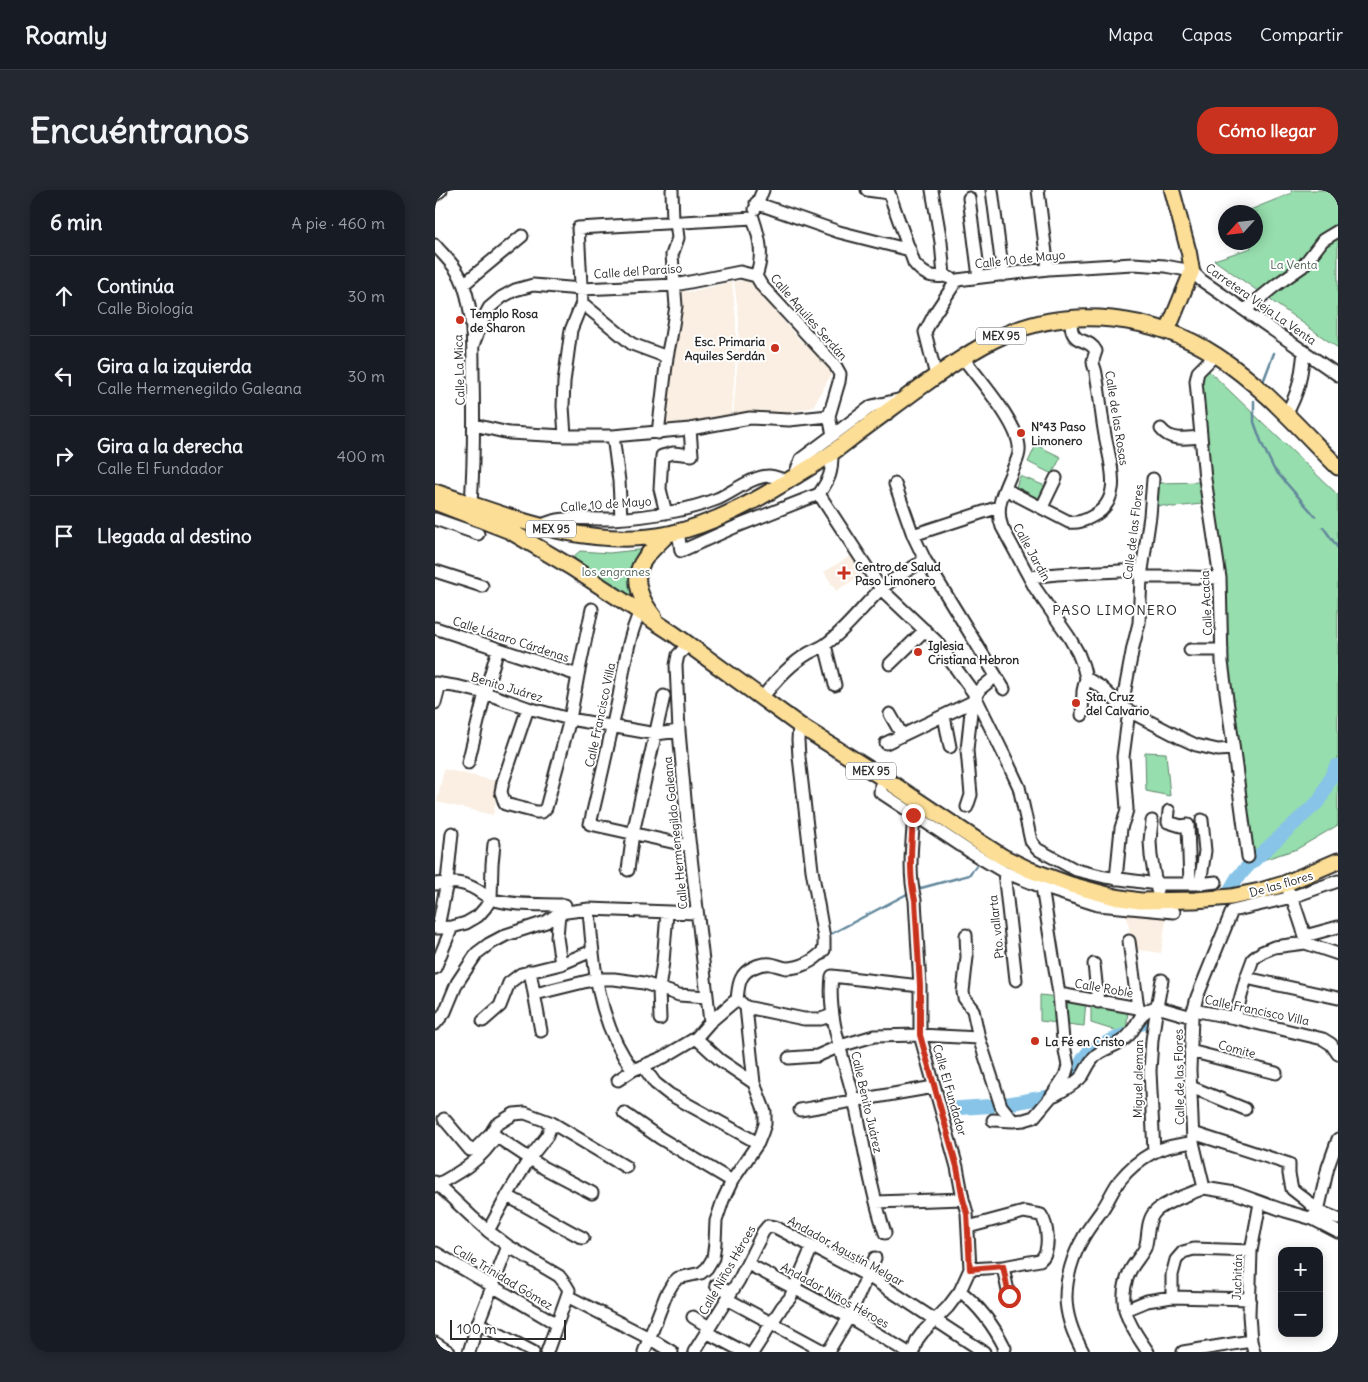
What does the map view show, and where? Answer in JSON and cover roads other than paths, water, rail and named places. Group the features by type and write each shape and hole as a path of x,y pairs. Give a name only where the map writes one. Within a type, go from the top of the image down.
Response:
{"highway":[{"name":"MEX 95","path":"437,500 471,504 540,526 597,538 642,537 673,532 722,516 751,503 832,453 937,376 1002,335 1025,327 1071,318 1087,317 1137,324 1167,332 1195,343 1245,376 1338,467"},
{"name":"MEX 95","path":"437,500 521,537 571,567 658,623 799,724 981,844 1030,870 1071,885 1115,897 1140,901 1195,900 1259,892 1288,891 1338,861"},
{"path":"658,623 642,598 638,586 638,574 641,564 647,556 673,532"}],"main road":[{"path":"1167,332 1192,271 1172,190"}],"street":[{"path":"435,195 441,190"},
{"path":"658,433 667,357 676,306 672,255 678,238 672,190"},
{"path":"565,436 564,382 571,330 582,303 578,228 753,218 756,204 763,190"},
{"path":"867,190 888,191 911,250 914,263 920,270 935,277 944,276 957,280 925,332 937,376"},
{"path":"932,190 941,242 944,276"},
{"path":"992,190 1003,275"},
{"path":"1038,190 1048,269"},
{"path":"969,198 979,277"},
{"path":"756,204 839,232 911,250"},
{"name":"Calle Aquiles Serdán","path":"753,218 761,254 756,276 762,286 835,366 840,374 829,416 833,435"},
{"path":"1245,310 1303,266 1323,240 1338,231"},
{"path":"464,284 523,236"},
{"name":"Calle La Mica","path":"435,245 455,268 464,284 468,302 473,345 474,425 471,504"},
{"name":"Calle 10 de Mayo","path":"957,280 1048,269 1133,264 1165,266 1192,271"},
{"name":"Carretera Vieja La Venta","path":"1192,271 1201,280 1338,375"},
{"name":"Calle del Paraíso","path":"473,345 489,308 502,297 515,290 533,285 581,289 675,285 740,272 756,276"},
{"path":"582,303 632,344 667,357"},
{"name":"Calle de las Rosas","path":"1042,507 1074,523 1089,518 1103,510 1112,493 1112,469 1093,362 1096,351 1093,346 1078,340 1073,334 1071,318"},
{"path":"1286,415 1296,398 1301,378 1304,351"},
{"name":"Calle Acacia","path":"1215,355 1198,372 1196,381 1205,479 1220,578 1222,662 1249,857"},
{"name":"Calle Jardín","path":"963,358 1000,408 1018,438 1019,452 999,507 999,518 1002,528 1029,577 1069,637 1083,666 1086,678"},
{"path":"791,479 801,459 872,406 906,398"},
{"path":"474,425 509,433 613,436 690,429 750,418 789,420 829,416"},
{"path":"666,513 660,489 662,456 673,453 692,455 690,429"},
{"path":"1161,429 1170,437 1201,437"},
{"path":"613,436 619,481 621,518"},
{"path":"673,532 681,551 735,527 819,494 829,479 832,467 832,453"},
{"name":"Calle 10 de Mayo","path":"540,526 548,522 570,518 652,516 718,499 758,478 769,476 791,479"},
{"path":"1005,489 1042,507 1056,478"},
{"name":"Calle de las Flores","path":"1117,879 1121,828 1127,809 1123,757 1126,709 1133,646 1139,623 1141,573 1150,516 1153,479"},
{"path":"895,484 913,534 925,560 1004,689"},
{"path":"819,494 881,589 936,641 973,699 1019,787 1031,841 1037,849 1076,870 1105,877 1157,884 1216,882"},
{"path":"437,500 435,520 478,534"},
{"path":"913,534 999,507"},
{"path":"762,698 774,682 809,653 825,645 881,589 925,560"},
{"path":"435,571 482,586"},
{"path":"1029,577 1057,574 1141,573 1220,578"},
{"path":"528,708 501,792 505,804 542,812 546,808 570,720 592,609"},
{"name":"Calle Francisco Villa","path":"633,833 590,824 631,638 640,612"},
{"name":"Calle Lázaro Cárdenas","path":"435,628 578,675"},
{"path":"890,664 925,630"},
{"name":"Calle Hermenegildo Galeana","path":"689,645 678,656 676,665 679,731 710,1022"},
{"path":"825,645 835,685"},
{"path":"468,763 485,693 498,650"},
{"path":"1190,650 1222,650"},
{"path":"886,743 933,719 944,716 973,699 980,689 996,676"},
{"path":"1082,715 1083,691 1086,678 1101,686 1126,709 1196,745 1218,750 1233,749"},
{"path":"435,703 438,683"},
{"name":"Benito Juárez","path":"438,683 485,693 570,720 656,734 679,731"},
{"path":"628,870 633,833 664,696"},
{"path":"967,808 971,795 967,750 973,699"},
{"path":"890,714 902,735"},
{"path":"944,716 950,747"},
{"path":"618,1080 638,1068 664,1058 696,1038 710,1022 737,999 741,978 749,969 770,964 786,968 808,964 824,950 824,938 812,870 799,758 799,724"},
{"path":"882,778 880,792 1004,872 1041,887 1098,905 1174,912"},
{"path":"1169,811 1168,822 1181,826 1188,825 1195,884"},
{"name":"Calle El Fundador","path":"913,815 911,881 915,900 920,986 920,1035 957,1167 967,1213 970,1269 960,1291 948,1307 920,1336 913,1352"},
{"path":"1195,884 1205,851 1202,820"},
{"path":"1152,821 1151,856 1159,901"},
{"path":"451,833 447,882 436,928 452,927 466,923 478,916 491,899 494,844"},
{"path":"633,833 690,846"},
{"name":"Pto. vallarta","path":"1004,872 1016,980"},
{"name":"De las flores","path":"1232,911 1288,891 1338,881"},
{"path":"435,884 457,882 474,888 491,899 562,909 697,914"},
{"path":"993,1120 1013,1121 1034,1117 1065,1076 1067,1066 1059,994 1041,887"},
{"path":"1288,891 1305,939 1338,954"},
{"path":"561,964 557,937 562,909"},
{"path":"435,1024 445,1012 457,984 477,953 506,935 546,922 562,909"},
{"path":"589,909 596,979 607,1022 623,1057 669,1094 758,1144"},
{"name":"Calle de las Flores","path":"1204,1188 1193,1138 1190,1051 1193,1014 1197,997 1232,911"},
{"path":"660,1019 659,989 667,913"},
{"path":"435,968 452,927"},
{"path":"1235,1018 1253,959 1262,952 1274,947 1305,939 1338,927"},
{"path":"966,935 967,957 964,998 973,1010 979,1038 1001,1106 1013,1121"},
{"path":"1051,1097 1083,1075 1089,1062 1099,1053 1118,1044 1128,1036 1141,1010 1129,941"},
{"path":"483,1021 500,1006 509,983 521,974 561,964 593,951"},
{"path":"1094,964 1099,1002"},
{"path":"530,971 541,1031"},
{"name":"Calle Benito Juárez","path":"885,1233 832,1015 830,993 832,976 920,986"},
{"path":"1246,978 1338,998"},
{"path":"535,994 596,979 644,983 679,995 707,997"},
{"name":"Miguel aleman","path":"1154,1152 1150,1072 1152,1040 1162,980"},
{"name":"Calle Roble","path":"1059,994 1141,1010"},
{"path":"737,999 747,1007 804,1019 821,1019 832,1015"},
{"path":"644,1352 673,1284 678,1278 701,1273 707,1268 713,1258 716,1221 723,1200 732,1181 758,1144 765,1124 765,1112 754,1083 747,1007"},
{"path":"1141,1010 1157,1007"},
{"name":"Calle Francisco Villa","path":"1157,1007 1193,1014 1235,1018 1323,1039 1331,1044 1338,1054"},
{"path":"789,1058 817,1056 840,1046 874,1036 920,1035 979,1038"},
{"path":"696,1038 720,1060 754,1083"},
{"name":"Comite","path":"1190,1051 1276,1073"},
{"path":"800,1110 935,1088"},
{"path":"1191,1088 1245,1109"},
{"path":"547,1352 569,1290 566,1285 559,1276 507,1246 436,1184 460,1173 477,1160 490,1146 496,1125 514,1114 525,1112 552,1123 626,1167"},
{"path":"624,1113 659,1138 732,1181"},
{"path":"444,1119 470,1150 494,1135"},
{"path":"489,1231 529,1159 547,1136 552,1123"},
{"path":"494,1135 529,1159 592,1193"},
{"path":"1081,1351 1075,1336 1066,1296 1074,1258 1083,1238 1120,1180 1139,1162 1154,1152 1193,1138 1289,1164 1292,1189 1307,1200 1315,1215 1338,1232"},
{"path":"1315,1215 1333,1168 1338,1139"},
{"path":"1148,1352 1125,1310 1123,1294 1131,1268 1145,1247 1150,1221 1154,1213 1161,1207 1204,1188 1235,1193 1285,1211 1338,1219"},
{"path":"507,1196 554,1224 583,1238"},
{"path":"877,1202 963,1199"},
{"name":"Juchitán","path":"1253,1346 1249,1315 1251,1251 1260,1203"},
{"path":"968,1227 1024,1212 1041,1215 1047,1229 1047,1251 1040,1260 970,1269"},
{"name":"Andador Agustín Melgar","path":"768,1226 775,1227 868,1276 984,1352"},
{"name":"Calle Niños Héroes","path":"694,1352 748,1264 763,1232 768,1226"},
{"path":"469,1352 507,1246"},
{"path":"753,1352 790,1298 812,1247"},
{"path":"1172,1297 1171,1275 1176,1260 1183,1252 1194,1249 1251,1251"},
{"name":"Calle Trinidad Gómez","path":"436,1254 557,1324"},
{"path":"716,1285 771,1324 827,1352 849,1317 875,1258"},
{"name":"Andador Niños Héroes","path":"748,1264 849,1317 907,1352"},
{"path":"1003,1266 1009,1296"},
{"path":"960,1291 970,1299 989,1321 1005,1348 1003,1352"},
{"path":"567,1296 649,1338 672,1352"},
{"path":"1125,1310 1147,1301 1172,1297 1250,1299"},
{"path":"693,1317 744,1352"},
{"path":"478,1323 533,1352"},
{"path":"435,1343 449,1352"},
{"path":"1183,1352 1253,1346"}],"waterway":[{"path":"1263,382 1274,353"},
{"path":"1254,401 1254,422 1274,469 1315,516"},
{"path":"1323,527 1338,548"},
{"path":"1228,893 1237,878 1250,864 1320,800 1336,766"},
{"path":"921,888 969,875 979,862"},
{"path":"829,935 907,894"},
{"path":"1141,1024 1155,1012"},
{"path":"1063,1089 1067,1086 1090,1050 1123,1035"},
{"path":"1006,1104 1046,1097"},
{"path":"944,1109 991,1106"}],"place":[{"name":"Templo Rosa de Sharon","path":"460,320"},
{"name":"Esc. Primaria Aquiles Serdán","path":"775,348"},
{"name":"N°43 Paso Limonero","path":"1021,433"},
{"name":"Centro de Salud Paso Limonero","path":"844,573"},
{"name":"Iglesia Cristiana Hebron","path":"918,652"},
{"name":"Sta. Cruz del Calvario","path":"1076,703"},
{"name":"La Fé en Cristo","path":"1035,1041"}],"district":[{"name":"PASO LIMONERO","path":"1115,610"}],"park label":[{"name":"La Venta","path":"1294,264"},
{"name":"los engranes","path":"616,571"}]}
